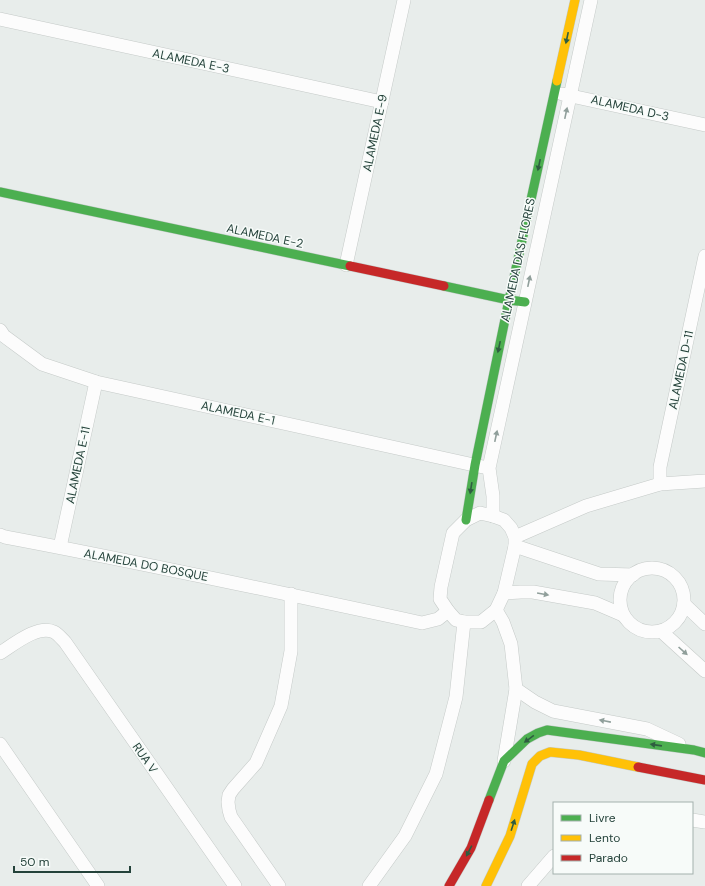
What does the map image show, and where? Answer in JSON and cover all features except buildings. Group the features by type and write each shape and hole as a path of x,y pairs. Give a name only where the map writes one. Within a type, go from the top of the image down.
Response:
{"street":[{"name":"ALAMEDA E-9","path":"346,265 404,0"},
{"name":"ALAMEDA DAS FLORES","path":"466,520 475,465 509,300 575,0"},
{"name":"ALAMEDA DAS FLORES","path":"493,516 493,496 489,468 591,0"},
{"name":"ALAMEDA E-3","path":"0,20 382,102"},
{"name":"ALAMEDA D-3","path":"555,92 705,125"},
{"name":"ALAMEDA E-2","path":"0,192 509,300 525,302"},
{"name":"ALAMEDA D-11","path":"660,484 660,467 701,298 705,256"},
{"name":"ALAMEDA E-1","path":"0,330 4,336 42,364 96,382 489,468"},
{"name":"ALAMEDA E-11","path":"60,547 96,382"},
{"path":"515,541 586,506 660,484 705,481"},
{"path":"480,514 493,516 504,520 511,528 515,541 504,593 496,610 482,622 464,622 456,620 440,599 440,588 453,533 466,520 480,514"},
{"name":"ALAMEDA DO BOSQUE","path":"0,535 291,594 422,623 438,619 448,611"},
{"path":"515,541 599,574 633,575"},
{"path":"650,568 668,572 676,578 684,594 684,604 682,613 677,621 670,627 652,633 635,628 628,622 623,615 620,604 621,593 625,583 641,570 650,568"},
{"path":"504,593 533,592 595,603 623,615"},
{"path":"279,886 231,817 228,802 229,795 233,789 256,763 281,706 291,651 291,594"},
{"path":"684,604 705,624"},
{"path":"449,886 471,848 504,761 516,689 511,644 496,610"},
{"path":"369,886 405,836 436,774 456,697 464,622"},
{"name":"RUA V","path":"0,653 33,632 46,629 54,632 65,642 234,886"},
{"path":"661,631 705,671"},
{"path":"516,689 535,702 553,711 647,729 700,752"},
{"path":"504,761 527,739 546,730 700,752"},
{"path":"0,744 98,886"},
{"path":"486,886 510,836 532,764 540,756 550,752 579,755 705,780"},
{"path":"693,820 705,822"},
{"path":"528,886 553,857"}],"traffic: fast":[{"path":"466,520 475,465 509,300 557,81"},
{"path":"0,192 350,266"},
{"path":"444,286 525,302"},
{"path":"489,800 504,761 527,739 547,730 694,750 705,753"}],"traffic: slow":[{"path":"557,81 575,0"},
{"path":"486,886 510,836 532,764 540,756 550,752 579,755 638,767"}],"traffic: jam":[{"path":"350,266 444,286"},
{"path":"638,767 705,780"},
{"path":"449,886 471,848 489,800"}]}
